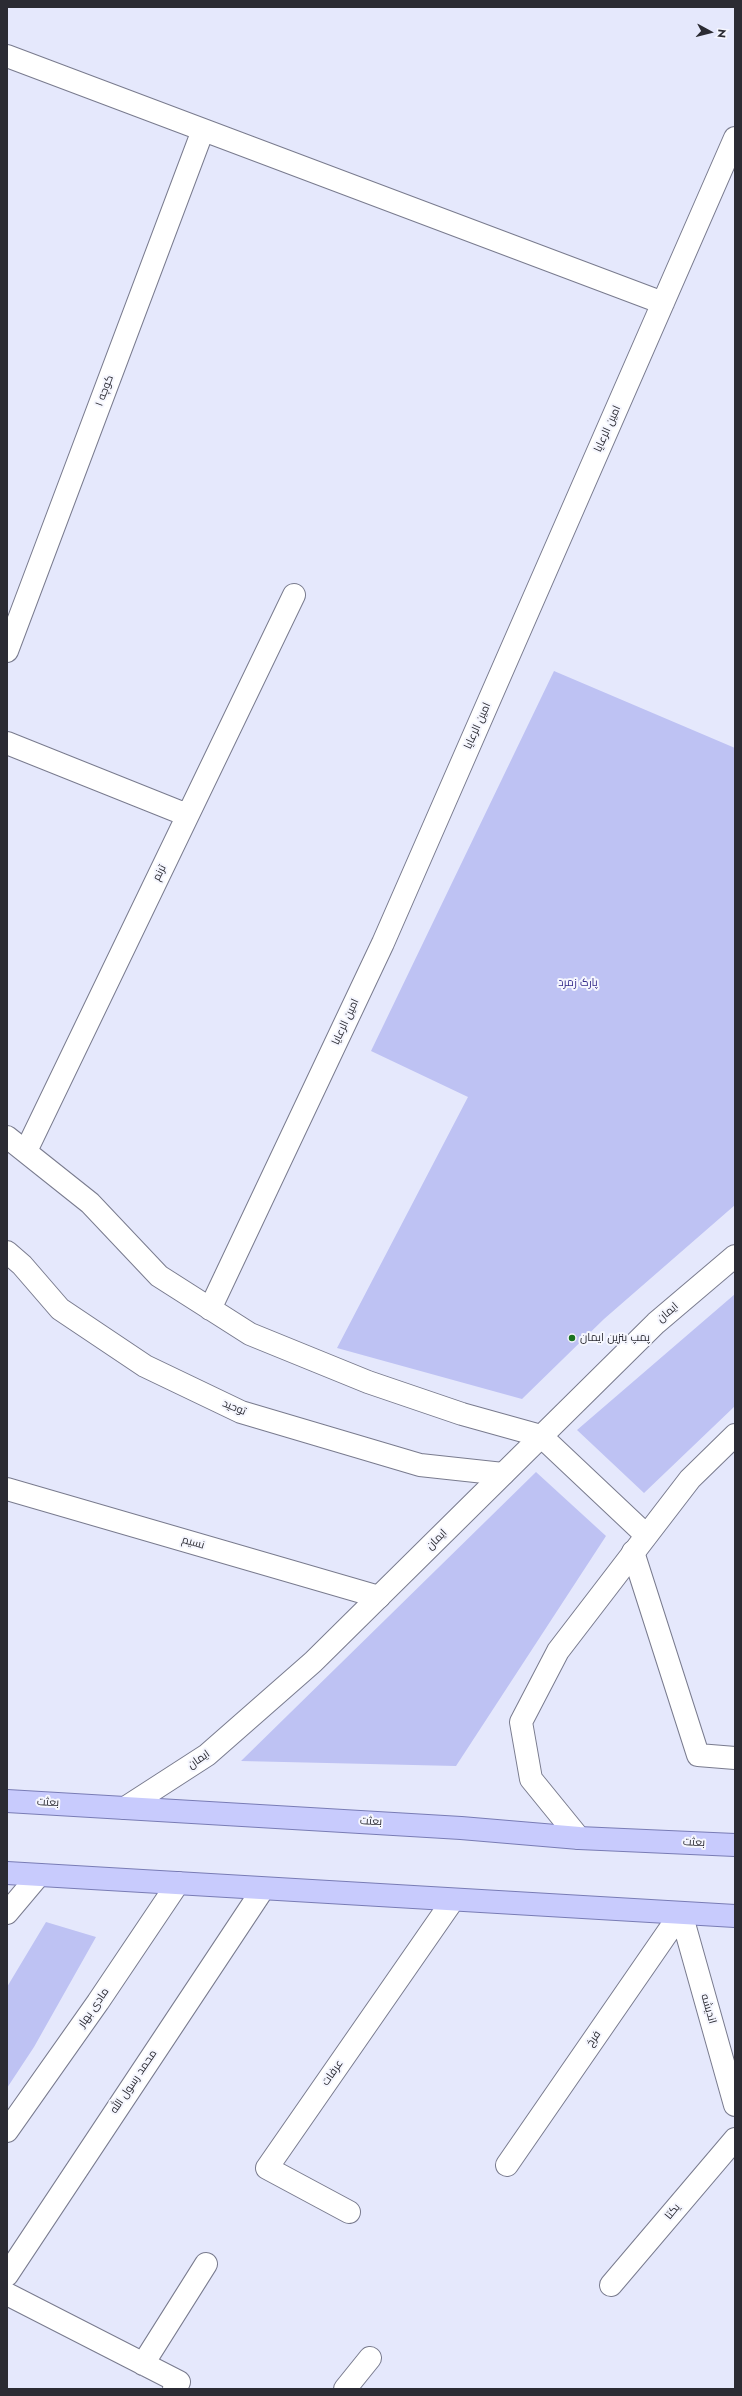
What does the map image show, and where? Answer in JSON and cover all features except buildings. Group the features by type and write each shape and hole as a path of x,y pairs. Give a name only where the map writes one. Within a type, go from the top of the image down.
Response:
{"main road":[{"name":"بعثت","path":"7,1801 461,1828 579,1838 735,1845"},
{"path":"7,1873 735,1916"}],"street":[{"path":"7,56 663,303"},
{"name":"کوچه ۱","path":"7,651 203,130"},
{"name":"امین الرعایا","path":"210,1309 383,943 735,138"},
{"name":"ترنم","path":"26,1151 294,595"},
{"path":"7,743 187,815"},
{"path":"7,1137 90,1203 159,1276 250,1334 368,1382 462,1414 541,1436 646,1535"},
{"name":"توحید","path":"7,1252 22,1265 60,1309 145,1366 241,1412 420,1465 503,1474"},
{"name":"ایمان","path":"125,1808 207,1755 314,1662 656,1323 735,1256"},
{"path":"579,1838 531,1779 521,1722 558,1651 690,1478 735,1435"},
{"name":"نسیم","path":"7,1489 379,1597"},
{"path":"633,1552 698,1755 735,1758"},
{"path":"7,1913 39,1875"},
{"name":"مادی بهار","path":"7,2131 98,2002 178,1883"},
{"name":"محمد رسول الله","path":"7,2275 263,1889"},
{"name":"عرفات","path":"349,2212 267,2168 453,1900"},
{"name":"اندیشه","path":"681,1913 735,2105"},
{"name":"فرخ","path":"507,2165 681,1913"},
{"name":"یکتا","path":"611,2285 735,2139"},
{"path":"143,2364 206,2264"},
{"path":"7,2294 179,2382 174,2389"},
{"path":"345,2389 370,2358"}],"green space":[{"name":"پارک زمرد","path":"554,671 735,748 735,1205 604,1319 522,1399 337,1348 468,1097 371,1051"},
{"path":"735,1294 735,1406 644,1493 577,1430"},
{"path":"536,1472 606,1536 456,1766 241,1761"},
{"path":"46,1922 96,1937 34,2047 7,2088 7,1987"}],"place":[{"name":"پمپ بنزین ایمان","path":"572,1338"}]}
